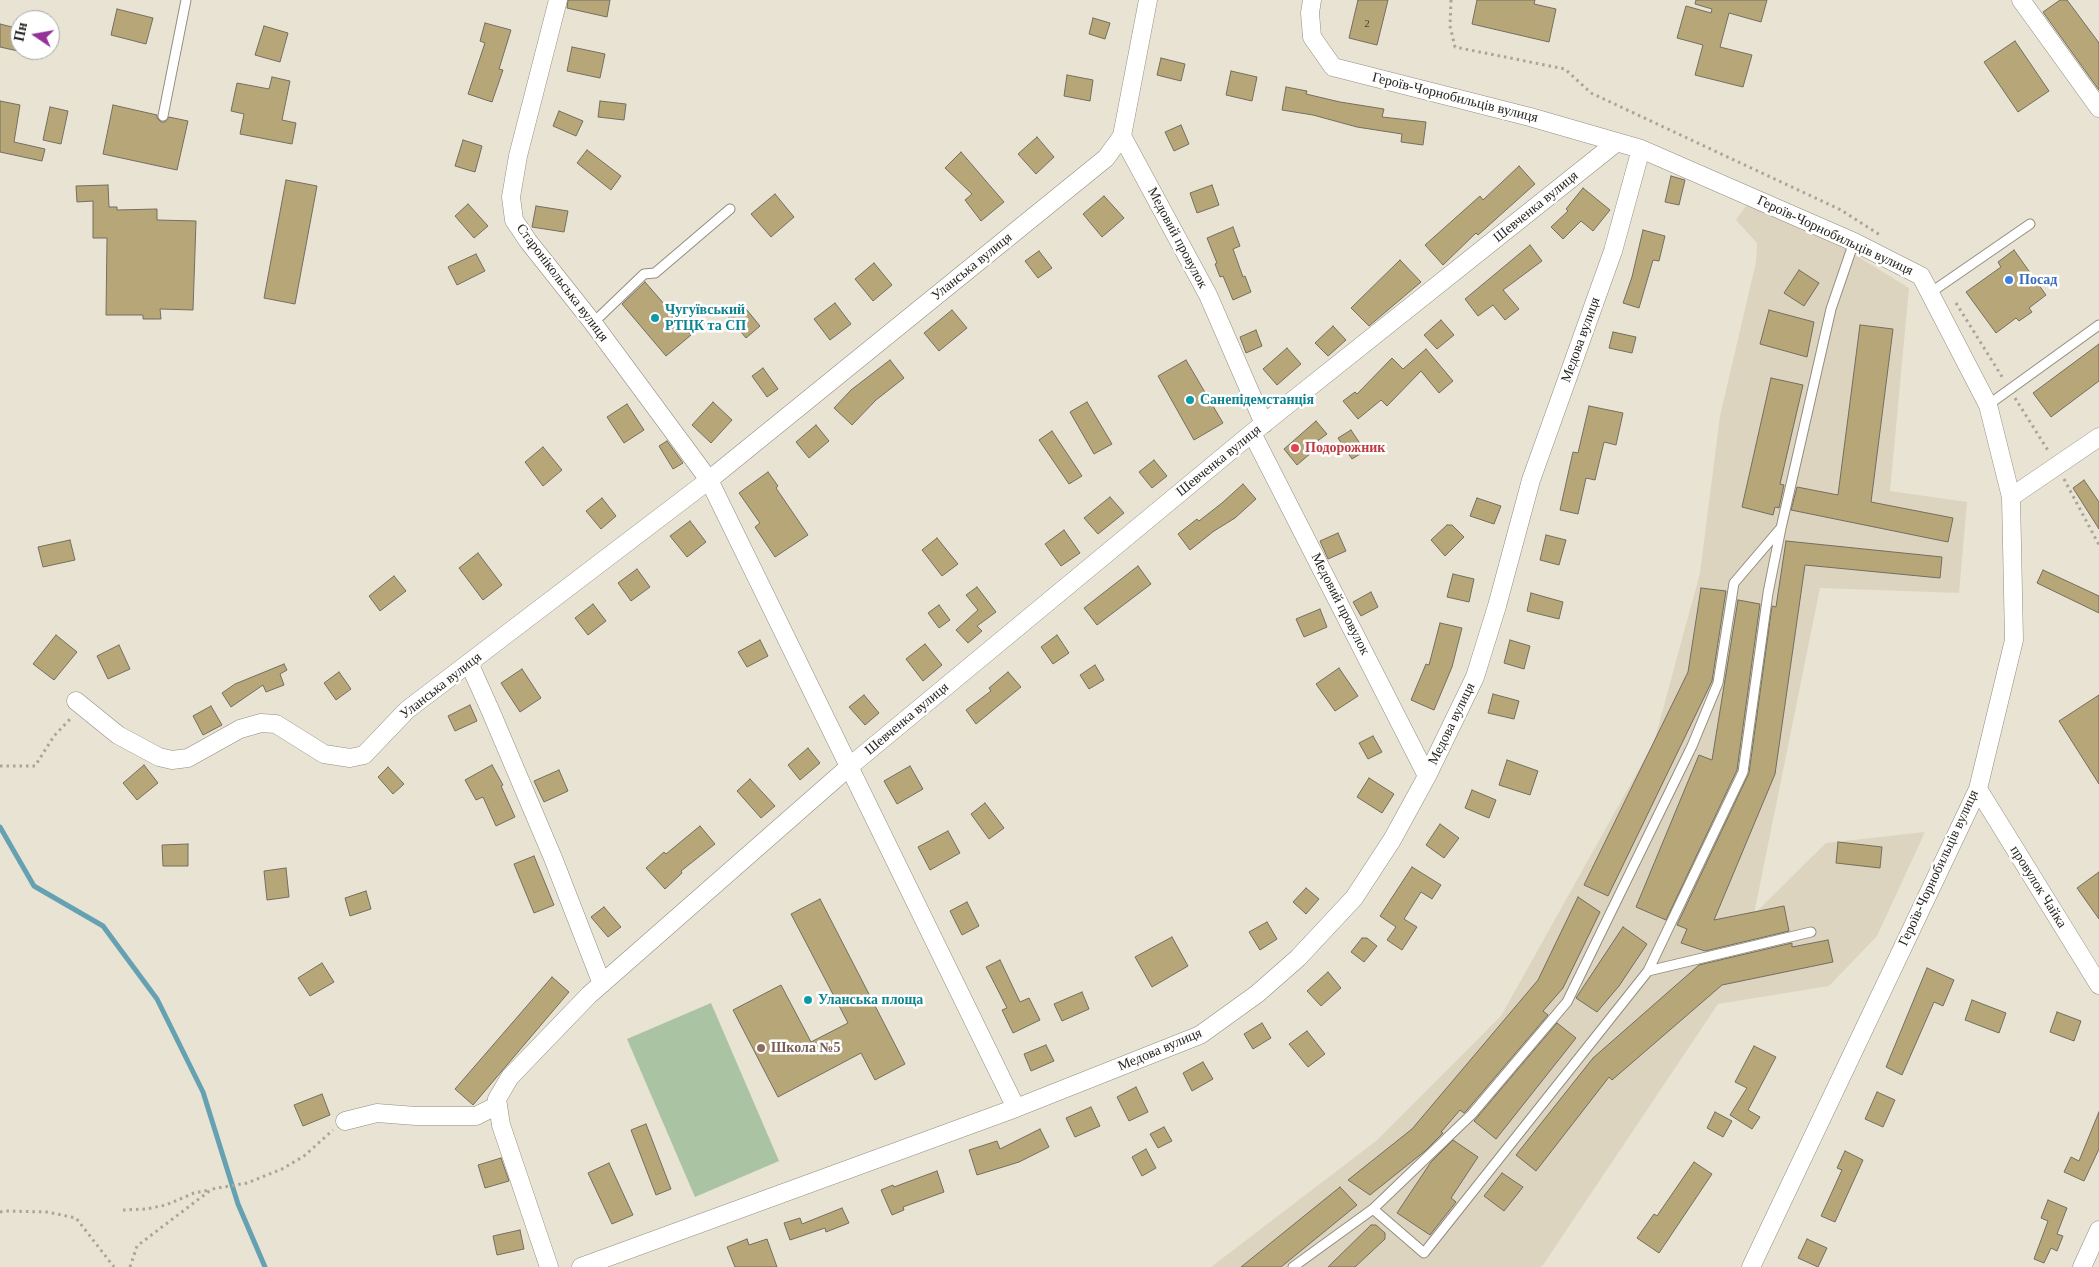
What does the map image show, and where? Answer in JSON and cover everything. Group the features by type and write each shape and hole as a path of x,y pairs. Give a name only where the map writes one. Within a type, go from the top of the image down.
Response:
{"street":[{"name":"Старонікольська вулиця","path":"558,0 518,156 511,197 514,220 709,480"},
{"name":"Уланська вулиця","path":"79,704 118,735 159,757 172,760 188,758 240,729 260,723 276,724 324,754 350,758 364,755 407,710 709,480 1106,158 1122,136 1148,0"},
{"name":"Героїв-Чорнобильців вулиця","path":"1312,0 1310,13 1312,37 1333,67 1530,117 1641,149 1854,242 1921,276 1988,405 2011,496 2014,640 1978,789 1751,1267"},
{"path":"2021,0 2099,108"},
{"name":"Медовий провулок","path":"1122,136 1208,296 1258,428 1427,776"},
{"name":"Шевченка вулиця","path":"850,766 1258,428 1617,142"},
{"name":"Медова вулиця","path":"1016,1108 1200,1035 1257,994 1298,958 1354,898 1392,840 1427,776 1474,677 1497,606 1531,480 1613,251 1641,149"},
{"path":"2011,496 2099,436"},
{"path":"581,1267 1016,1108 709,480"},
{"path":"469,663 553,858 602,984"},
{"path":"549,1267 501,1125 497,1099 510,1077 602,984 850,766"},
{"name":"провулок Чайка","path":"1978,789 2099,985"},
{"path":"345,1120 377,1113 416,1116 476,1116 498,1105"},
{"path":"2082,1267 2099,1230"}],"lane":[{"path":"163,116 186,0"},
{"path":"592,323 644,274 655,273 730,209"},
{"path":"1930,293 2030,224"},
{"path":"1373,1209 1424,1253 1648,971 1743,772 1768,593 1781,528 1831,309 1854,242"},
{"path":"1988,405 2099,325"},
{"path":"1293,1267 1373,1209 1472,1114 1567,1002 1692,746 1718,683 1734,583 1781,528"},
{"path":"1648,971 1811,932"}],"path":[{"path":"0,766 36,766 54,736 79,704"},
{"path":"122,1210 146,1209 160,1206 194,1193 243,1184 282,1169 304,1156 345,1120"},
{"path":"130,1267 138,1246 212,1189"},
{"path":"0,1212 5,1210 47,1212 76,1218 114,1267"}],"shaded area":[{"path":"1755,193 1909,288 1890,491 1967,502 1959,593 1820,588 1754,914 1826,843 1925,832 1877,936 1829,986 1718,1004 1540,1267 1211,1267 1376,1141 1501,1016 1654,742 1700,573 1720,416 1756,262 1757,243 1736,220"}],"green space":[{"path":"711,1003 779,1161 695,1197 627,1039"}],"building":[{"path":"568,0 610,0 607,17 567,8"},
{"path":"1358,0 1388,0 1377,45 1349,38"},
{"path":"1477,0 1535,0 1534,4 1556,9 1549,42 1472,24"},
{"path":"1696,0 1767,0 1761,22 1729,13 1720,47 1752,55 1743,87 1695,75 1703,45 1677,38 1686,6 1711,13 1712,9 1695,4"},
{"path":"2060,0 2067,0 2099,43 2099,90 2043,12"},
{"path":"117,9 153,18 146,44 111,35"},
{"path":"1093,18 1110,23 1105,39 1089,34"},
{"path":"485,23 511,30 499,69 503,70 492,102 468,94 485,43 480,41"},
{"path":"0,24 10,26 10,49 0,47"},
{"path":"264,26 288,33 280,62 255,55"},
{"path":"2015,41 2049,91 2018,112 1984,62"},
{"path":"572,47 605,54 600,78 567,71"},
{"path":"1161,58 1185,64 1181,81 1157,75"},
{"path":"1231,71 1257,77 1252,101 1226,95"},
{"path":"1067,75 1093,80 1090,101 1064,96"},
{"path":"272,77 290,81 282,120 296,123 292,144 240,134 244,114 231,111 237,83 269,89"},
{"path":"1286,87 1307,91 1306,94 1340,102 1384,109 1382,117 1426,122 1423,145 1401,142 1402,134 1357,127 1313,115 1282,110"},
{"path":"0,101 20,105 14,142 45,149 42,161 0,152"},
{"path":"600,101 626,104 624,120 598,117"},
{"path":"113,105 157,115 161,122 165,122 169,117 188,121 177,170 103,154"},
{"path":"50,107 68,111 61,144 43,140"},
{"path":"559,111 583,121 576,136 553,126"},
{"path":"1181,125 1189,144 1174,151 1165,132"},
{"path":"1037,137 1054,157 1036,174 1018,154"},
{"path":"463,140 482,146 475,172 455,166"},
{"path":"587,150 621,176 611,190 577,163"},
{"path":"961,152 1004,202 981,221 965,200 972,194 945,168"},
{"path":"1519,166 1535,184 1478,235 1476,233 1443,265 1425,245 1480,196 1483,200"},
{"path":"1671,176 1685,180 1679,205 1665,202"},
{"path":"286,180 317,186 295,304 264,298"},
{"path":"108,185 109,207 117,207 117,210 157,209 157,220 196,221 193,310 160,309 161,319 143,319 143,315 106,315 107,238 93,238 93,201 77,202 76,186"},
{"path":"1212,185 1219,205 1197,213 1190,193"},
{"path":"1583,188 1610,210 1593,231 1581,221 1563,239 1551,227 1568,211 1566,209"},
{"path":"775,194 794,217 771,237 751,214"},
{"path":"1104,196 1124,218 1102,237 1083,214"},
{"path":"468,204 488,226 474,238 455,216"},
{"path":"536,206 568,211 564,232 532,227"},
{"path":"1233,227 1240,246 1233,249 1243,277 1245,276 1251,292 1233,300 1223,276 1220,277 1215,264 1217,263 1207,238"},
{"path":"1643,230 1665,236 1659,261 1653,260 1639,308 1623,303 1632,277"},
{"path":"1530,245 1542,261 1503,290 1519,309 1505,320 1493,305 1478,316 1465,299"},
{"name":"Посад","path":"2014,250 2046,295 2029,308 2032,312 2019,321 2016,318 1996,333 1966,292 2001,267 1998,262"},
{"path":"1039,251 1052,268 1038,278 1025,261"},
{"path":"476,254 485,271 457,285 448,267"},
{"path":"1400,260 1421,282 1369,326 1351,308"},
{"path":"874,263 892,285 873,301 855,279"},
{"path":"1799,270 1819,283 1804,306 1784,293"},
{"name":"Чугуївський РТЦК та СП","path":"645,282 691,335 666,356 622,304"},
{"path":"835,303 851,324 830,340 814,319"},
{"path":"742,304 760,326 746,338 728,316"},
{"path":"952,310 967,328 939,351 924,333"},
{"path":"1769,310 1814,322 1807,357 1760,344"},
{"path":"1441,320 1454,335 1437,349 1424,335"},
{"path":"1860,325 1893,329 1871,502 1953,518 1948,542 1791,510 1797,487 1838,495"},
{"path":"1333,326 1346,340 1328,356 1315,343"},
{"path":"1256,330 1262,346 1246,353 1240,337"},
{"path":"1613,332 1636,337 1632,353 1609,348"},
{"path":"2099,344 2099,381 2051,417 2033,393"},
{"path":"1287,348 1301,364 1277,385 1263,369"},
{"path":"1426,349 1453,381 1439,393 1421,371 1387,406 1381,400 1358,419 1343,401 1355,392 1357,394 1392,358 1403,369"},
{"path":"890,360 904,378 876,400 852,425 834,408 851,390"},
{"name":"Санепідемстанція","path":"1186,360 1223,423 1194,440 1158,376"},
{"path":"763,368 778,389 767,397 752,376"},
{"path":"1771,378 1803,385 1780,484 1784,485 1779,508 1775,507 1773,515 1742,507"},
{"path":"713,402 732,420 711,443 692,425"},
{"path":"1087,402 1112,444 1094,454 1070,412"},
{"path":"627,404 644,430 624,443 607,417"},
{"path":"1589,406 1623,413 1616,445 1604,442 1595,480 1586,478 1578,514 1560,510 1573,452 1578,453"},
{"path":"1316,421 1327,434 1308,448 1311,453 1297,465 1284,449"},
{"path":"816,425 829,441 809,458 796,442"},
{"path":"1351,430 1365,451 1352,459 1338,438"},
{"path":"1052,431 1082,476 1069,484 1039,440"},
{"path":"667,441 683,463 673,469 659,446"},
{"path":"543,447 562,470 543,486 525,462"},
{"path":"1154,460 1167,476 1152,488 1139,472"},
{"path":"768,472 778,486 776,488 808,535 775,557 755,527 760,523 739,493"},
{"path":"2084,480 2099,502 2099,529 2073,488"},
{"path":"1243,484 1256,499 1235,518 1214,531 1190,550 1178,534 1197,519 1199,521"},
{"path":"1110,497 1124,513 1098,534 1084,518"},
{"path":"602,498 616,516 601,529 586,511"},
{"path":"1477,498 1501,506 1494,524 1470,516"},
{"path":"690,521 706,542 687,557 670,536"},
{"path":"1447,525 1452,525 1464,537 1445,556 1431,540"},
{"path":"1064,530 1080,553 1061,566 1045,544"},
{"path":"1338,533 1346,551 1328,559 1320,541"},
{"path":"1546,535 1566,540 1559,565 1540,560"},
{"path":"937,538 958,564 942,576 922,550"},
{"path":"70,540 75,560 43,567 38,547"},
{"path":"1786,541 1942,557 1940,578 1805,565 1775,774 1714,920 1784,906 1789,931 1705,951 1681,943 1687,929 1677,925 1749,773 1772,606 1776,607"},
{"path":"478,553 502,585 483,600 459,568"},
{"path":"1138,566 1151,584 1097,625 1084,608"},
{"path":"637,569 650,587 631,601 618,583"},
{"path":"2043,570 2099,596 2099,613 2037,583"},
{"path":"1453,574 1474,579 1469,602 1447,597"},
{"path":"394,576 406,591 380,611 369,596"},
{"path":"977,587 996,612 977,626 982,631 968,643 956,630 978,610 966,595"},
{"path":"1701,588 1726,591 1712,681 1608,896 1584,885 1688,672"},
{"path":"1371,592 1378,607 1361,616 1353,602"},
{"path":"1531,593 1563,602 1559,619 1527,611"},
{"path":"1738,600 1760,604 1737,770 1666,920 1636,907 1699,755 1712,760"},
{"path":"593,604 606,621 588,635 575,618"},
{"path":"939,605 950,620 939,628 928,613"},
{"path":"1320,609 1327,627 1304,637 1296,619"},
{"path":"1440,623 1462,628 1452,667 1434,710 1411,700 1426,664 1429,665"},
{"path":"56,635 77,652 54,680 33,664"},
{"path":"1057,635 1069,653 1053,664 1041,647"},
{"path":"760,640 768,656 747,667 738,652"},
{"path":"1510,640 1530,646 1524,669 1504,663"},
{"path":"925,644 942,665 923,681 906,659"},
{"path":"119,645 130,669 108,679 97,656"},
{"path":"284,664 287,670 280,674 284,685 266,692 263,685 231,707 222,693 235,684"},
{"path":"1095,665 1104,680 1089,689 1080,675"},
{"path":"1339,668 1358,696 1335,711 1316,684"},
{"path":"522,669 541,698 520,712 501,683"},
{"path":"339,672 351,689 336,700 324,683"},
{"path":"1008,672 1021,687 976,724 966,710 991,691 989,688"},
{"path":"1493,694 1519,701 1514,719 1488,713"},
{"path":"864,695 879,713 865,725 849,707"},
{"path":"2099,695 2099,784 2059,721"},
{"path":"470,705 477,721 455,731 448,716"},
{"path":"211,706 222,725 203,735 193,716"},
{"path":"1373,736 1382,752 1368,759 1359,743"},
{"path":"808,748 820,763 800,780 788,765"},
{"path":"1507,760 1538,771 1530,795 1499,785"},
{"path":"144,765 158,783 137,800 123,783"},
{"path":"492,765 503,785 501,786 515,817 496,826 483,797 476,800 465,780"},
{"path":"910,766 923,789 897,804 884,781"},
{"path":"388,767 404,784 393,794 378,777"},
{"path":"559,770 568,791 544,802 534,781"},
{"path":"1369,778 1394,794 1382,813 1357,797"},
{"path":"750,779 775,806 761,818 737,791"},
{"path":"1472,790 1496,800 1489,818 1465,808"},
{"path":"985,803 1004,828 989,839 971,814"},
{"path":"1440,824 1459,838 1444,858 1426,845"},
{"path":"700,826 715,844 681,871 682,873 665,889 646,868 664,852 666,854"},
{"path":"948,831 960,853 930,870 918,847"},
{"path":"1838,842 1882,847 1880,868 1836,863"},
{"path":"188,844 188,866 163,866 162,845"},
{"path":"534,856 554,905 534,913 514,864"},
{"path":"1412,867 1441,885 1432,899 1421,892 1404,919 1417,927 1402,950 1387,940 1396,927 1380,916"},
{"path":"286,868 289,897 267,900 264,871"},
{"path":"2099,872 2099,919 2077,888"},
{"path":"1306,888 1319,899 1306,914 1293,902"},
{"path":"366,891 371,909 350,916 345,898"},
{"path":"1578,897 1600,912 1563,988 1543,1011 1548,1015 1467,1110 1464,1113 1460,1110 1441,1132 1443,1133 1425,1151 1370,1195 1348,1180 1412,1129 1538,980"},
{"path":"820,899 905,1064 875,1080 861,1053 778,1097 733,1010 781,985 811,1042 848,1023 791,914"},
{"path":"967,902 979,926 962,935 950,911"},
{"path":"604,907 621,927 608,937 591,917"},
{"path":"1267,922 1277,939 1260,950 1249,932"},
{"path":"1623,927 1647,944 1619,986 1597,1012 1576,998"},
{"path":"1172,937 1188,966 1152,987 1135,957"},
{"path":"1362,938 1367,938 1377,946 1364,962 1351,952"},
{"path":"1828,940 1833,962 1722,985 1612,1080 1609,1077 1536,1171 1516,1155 1593,1058 1699,965 1792,943 1792,947"},
{"path":"1000,960 1020,1002 1029,998 1040,1020 1013,1033 1002,1010 1007,1008 986,967"},
{"path":"322,963 334,982 310,996 298,978"},
{"path":"1927,968 1954,980 1943,1006 1934,1002 1902,1075 1886,1067"},
{"path":"1328,972 1341,988 1321,1006 1307,991"},
{"path":"552,977 569,992 473,1105 455,1089"},
{"path":"1082,992 1089,1009 1062,1021 1054,1004"},
{"path":"1972,1000 2006,1013 1999,1033 1965,1020"},
{"path":"2057,1012 2081,1021 2074,1041 2050,1032"},
{"path":"1262,1023 1271,1038 1253,1049 1244,1034"},
{"path":"1557,1023 1576,1038 1496,1139 1474,1121"},
{"path":"1307,1031 1325,1054 1308,1067 1289,1044"},
{"path":"1046,1045 1054,1061 1031,1071 1024,1054"},
{"path":"1754,1046 1776,1057 1748,1110 1760,1117 1752,1129 1730,1115 1747,1088 1735,1082"},
{"path":"1203,1062 1213,1079 1192,1091 1183,1073"},
{"path":"1136,1087 1148,1112 1129,1121 1117,1097"},
{"path":"1877,1092 1895,1100 1883,1127 1865,1119"},
{"path":"322,1094 330,1115 303,1126 294,1105"},
{"path":"1091,1107 1100,1126 1075,1137 1066,1118"},
{"path":"1715,1112 1732,1121 1723,1137 1707,1128"},
{"path":"2099,1112 2099,1149 2084,1181 2064,1172 2071,1157 2079,1161"},
{"path":"646,1124 671,1189 656,1195 631,1130"},
{"path":"1164,1127 1172,1141 1158,1148 1150,1134"},
{"path":"1040,1129 1049,1147 1019,1162 977,1175 969,1150 997,1141 1000,1149"},
{"path":"1453,1140 1478,1157 1451,1198 1456,1202 1430,1235 1397,1213 1431,1162"},
{"path":"1146,1149 1156,1168 1142,1176 1132,1157"},
{"path":"1845,1151 1863,1160 1835,1222 1821,1216 1842,1170 1837,1168"},
{"path":"501,1158 509,1181 485,1188 478,1165"},
{"path":"1694,1162 1712,1174 1659,1253 1637,1238 1654,1214 1657,1216"},
{"path":"609,1163 633,1215 612,1224 588,1173"},
{"path":"937,1171 944,1192 903,1207 904,1210 892,1215 881,1190"},
{"path":"1502,1173 1523,1187 1504,1211 1484,1196"},
{"path":"1340,1187 1357,1205 1281,1267 1241,1267"},
{"path":"2048,1200 2067,1208 2057,1234 2063,1236 2057,1251 2051,1248 2044,1263 2034,1259 2048,1221 2041,1218"},
{"path":"842,1208 849,1223 826,1232 825,1228 790,1240 784,1223 800,1218 802,1224"},
{"path":"1371,1225 1376,1225 1385,1233 1385,1239 1355,1267 1328,1267"},
{"path":"520,1230 524,1249 497,1255 493,1236"},
{"path":"747,1239 749,1245 767,1239 777,1267 735,1267 727,1247"},
{"path":"1807,1239 1827,1248 1818,1267 1798,1258"}],"waterway":[{"path":"0,827 34,886 103,926 157,999 203,1092 238,1204 265,1267"}],"place":[{"name":"Посад","path":"2009,280"},
{"name":"Чугуївський РТЦК та СП","path":"655,318"},
{"name":"Санепідемстанція","path":"1190,400"},
{"name":"Подорожник","path":"1295,448"},
{"name":"Уланська площа","path":"808,1000"},
{"name":"Школа №5","path":"761,1048"}]}
